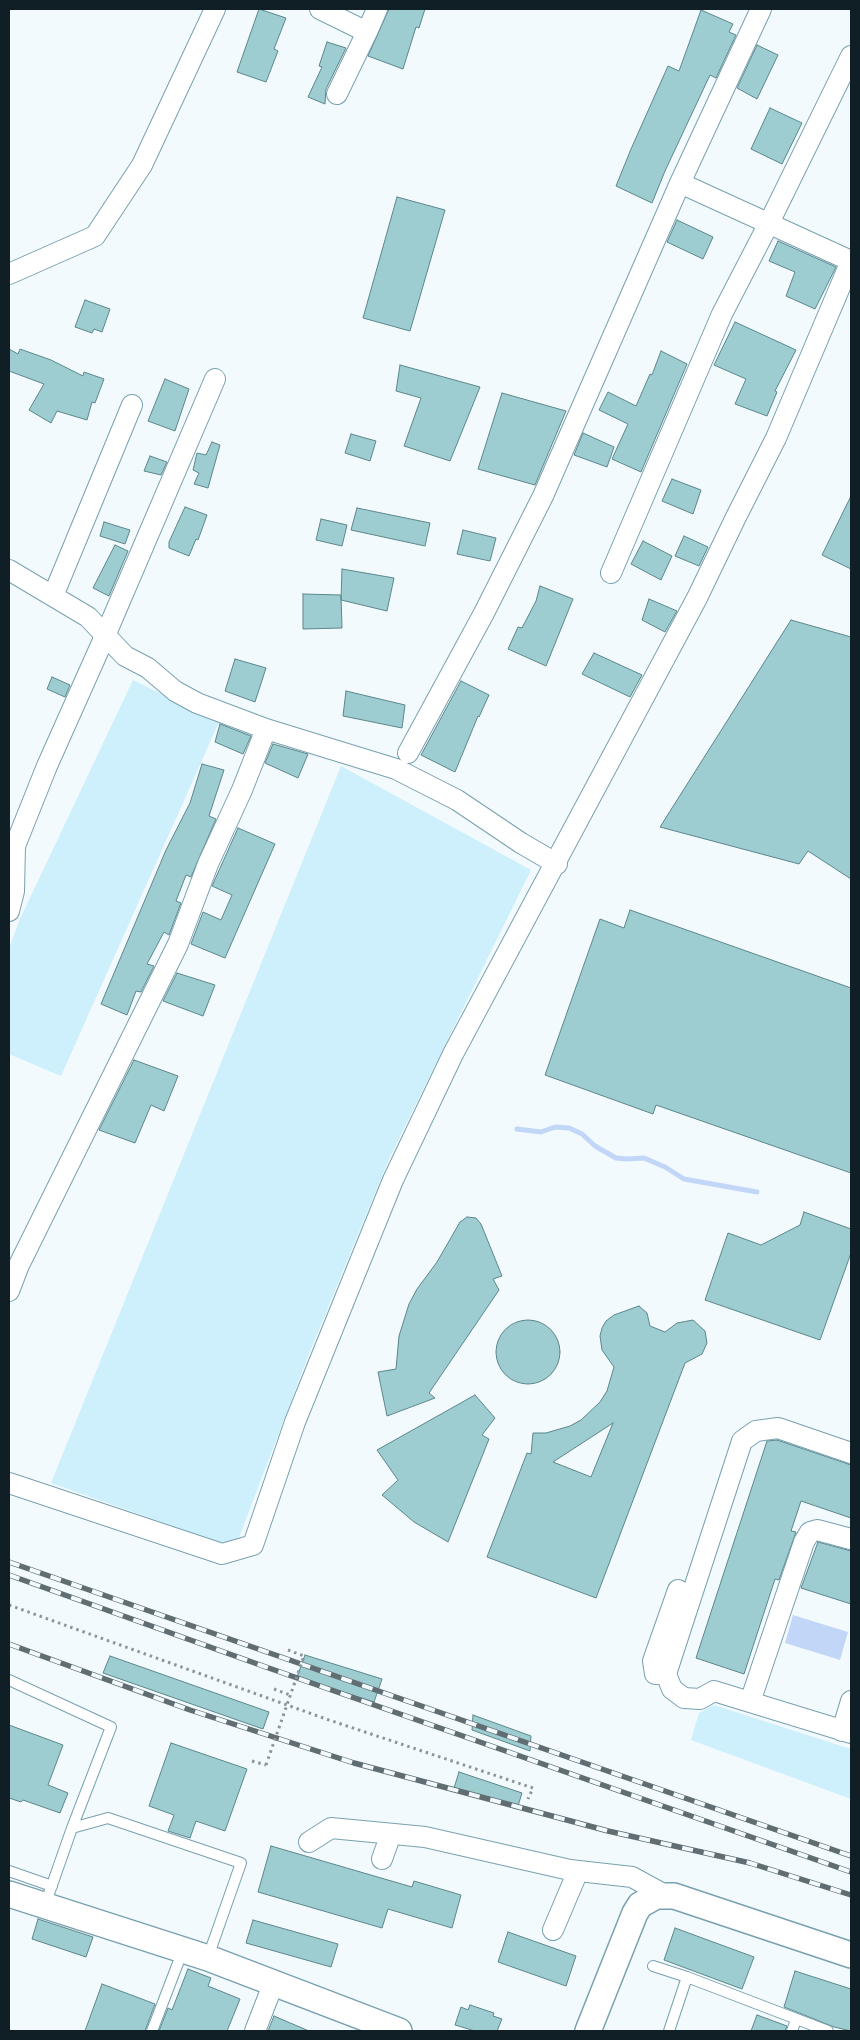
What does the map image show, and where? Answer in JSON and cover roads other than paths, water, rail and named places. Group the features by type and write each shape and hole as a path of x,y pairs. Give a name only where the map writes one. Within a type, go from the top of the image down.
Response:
{"street":[{"path":"9,274 95,236 142,165 215,9"},
{"path":"320,9 367,32"},
{"path":"337,94 377,9"},
{"path":"408,753 484,613 543,496 680,183 761,9"},
{"path":"610,573 722,314 851,56"},
{"path":"9,1483 222,1554 253,1545 295,1422 393,1180 453,1054 557,864 698,598 736,516 776,438 851,261 768,225 680,183"},
{"path":"9,910 14,891 16,846 47,766 215,379"},
{"path":"53,596 132,405"},
{"path":"9,570 88,617 125,656 148,668 175,692 198,703 303,742 370,760 403,772 457,800 521,843 557,864"},
{"path":"9,1291 19,1265 178,944 208,864 242,790 266,729"},
{"path":"851,1453 778,1428 756,1431 742,1441 666,1674 672,1689 684,1698 700,1699 714,1691 847,1732 851,1701"},
{"path":"750,1702 804,1542 810,1532 817,1530 851,1540"},
{"path":"666,1674 655,1674 653,1661 678,1590"},
{"path":"309,1842 330,1828 425,1837 578,1871 632,1877 665,1895 684,1899 851,1955"},
{"path":"382,1859 391,1834"},
{"path":"553,1930 578,1871"},
{"path":"9,1894 49,1895 183,1950 274,1982 399,2031"},
{"path":"588,2031 635,1913 648,1900 665,1895"},
{"path":"255,2031 274,1982"}],"lane":[{"path":"9,1680 111,1727 72,1828 49,1895 9,1871"},
{"path":"72,1828 108,1818 241,1863 208,1958"},
{"path":"152,2031 183,1950"},
{"path":"653,1966 687,1977 828,2031"},
{"path":"669,2031 687,1977"},
{"path":"792,2031 796,2020"}],"waterway":[{"path":"517,1129 541,1132 555,1127 569,1128 582,1134 595,1146 616,1158 644,1158 665,1167 684,1179 757,1192"}],"railway":[{"path":"9,1562 851,1856"},
{"path":"9,1575 851,1872"},
{"path":"9,1644 190,1710 354,1763 608,1831 750,1863 851,1895"}]}
